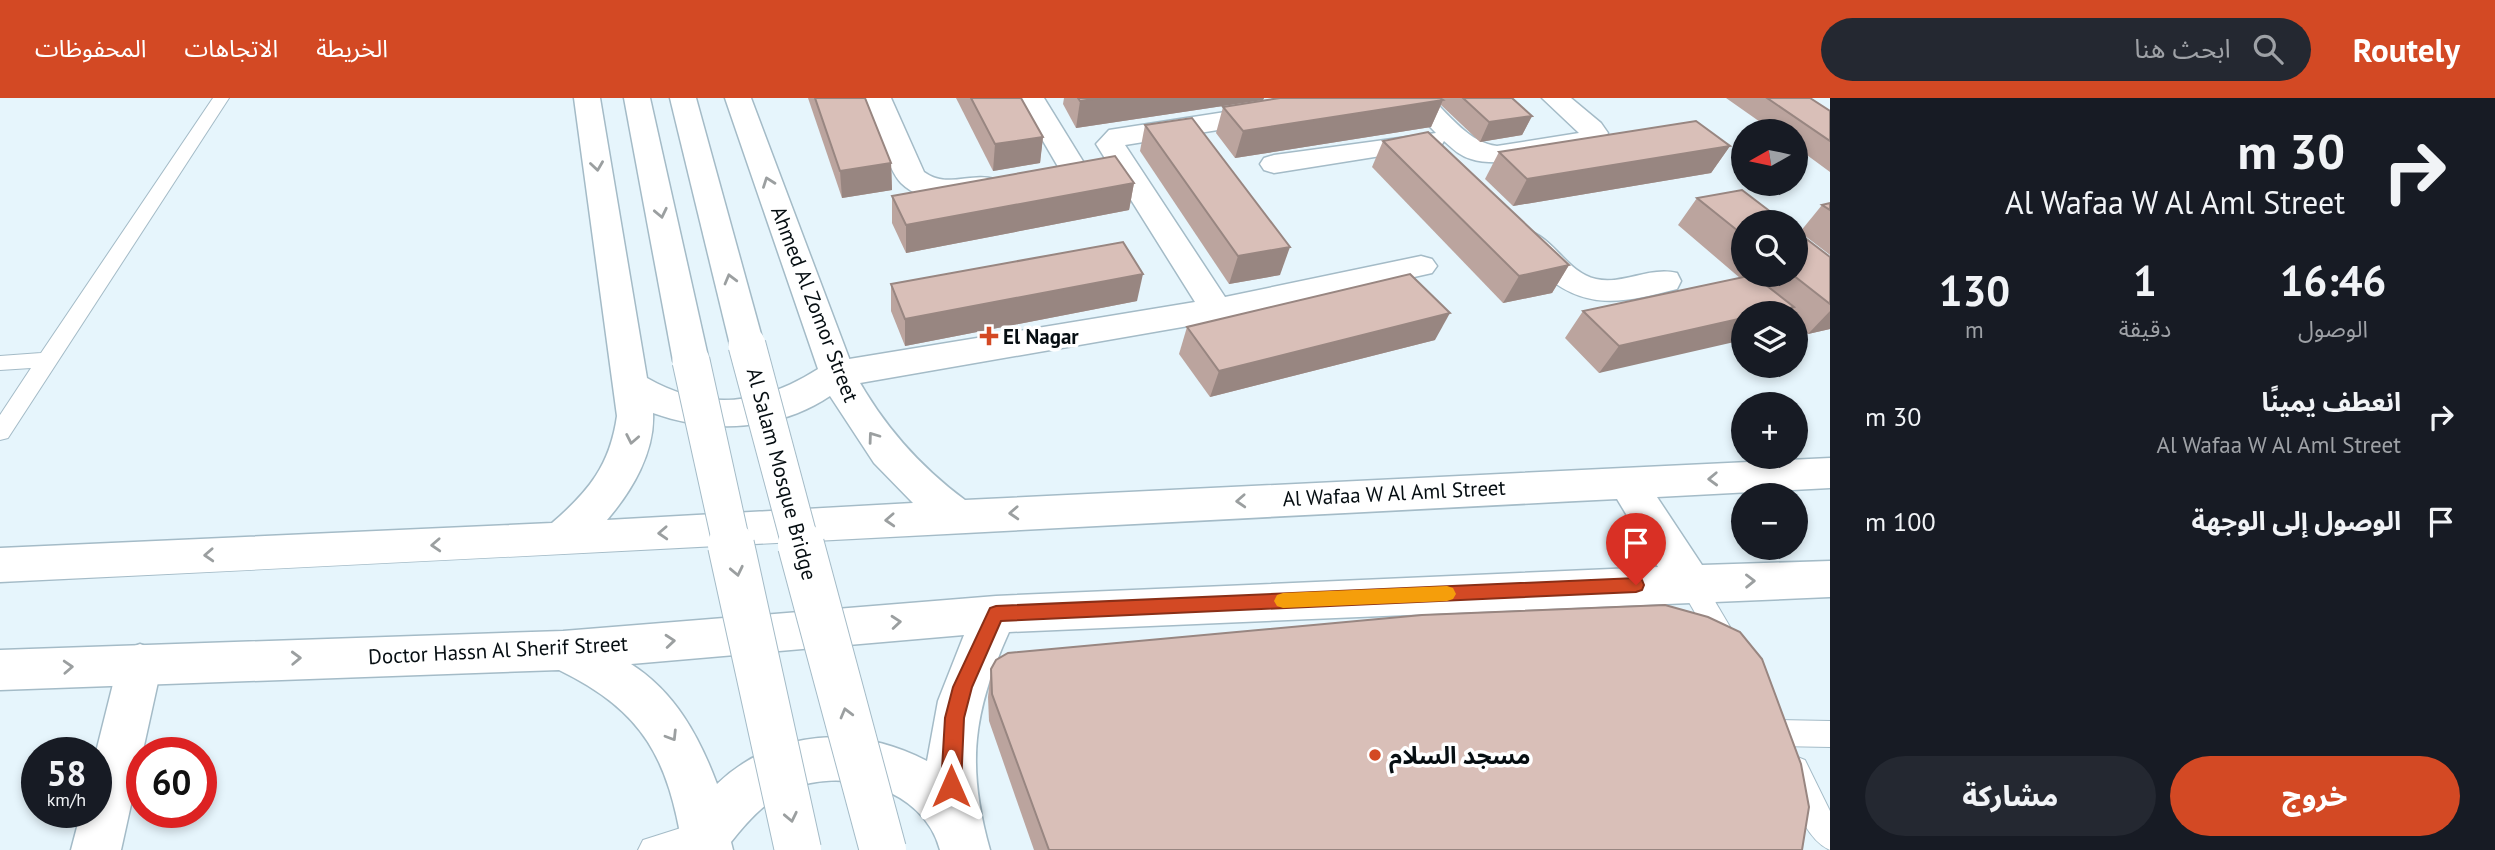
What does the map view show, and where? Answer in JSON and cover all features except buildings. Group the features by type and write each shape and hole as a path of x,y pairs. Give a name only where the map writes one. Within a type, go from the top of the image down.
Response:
{"main road":[{"path":"561,539 601,500 618,478 634,437 635,416 587,98"},
{"path":"637,98 691,361 798,850"},
{"name":"Al Salam Mosque Bridge","path":"683,98 883,850"},
{"name":"Ahmed Al Zomor Street","path":"738,98 836,374 873,438 896,466 926,493 958,516"},
{"path":"878,98 911,176 918,183 940,190 954,190 1007,182"},
{"path":"1031,98 1061,173 1122,163"},
{"path":"1217,310 1110,144 1119,136 1286,111 1292,105 1286,98"},
{"path":"1415,98 1472,150 1497,155 1592,139 1594,133 1555,98"},
{"path":"1274,164 1454,136"},
{"path":"1424,141 1462,178"},
{"path":"1510,224 1568,280 1587,290 1608,293 1665,281"},
{"path":"630,385 668,407 718,415 772,408 818,387 836,374 1217,310 1421,266"},
{"name":"Al Wafaa W Al Aml Street","path":"958,516 1830,473"},
{"path":"1626,481 1691,583"},
{"path":"0,565 561,539 958,516"},
{"path":"961,836 951,786 955,718 962,687 996,614 1830,579"},
{"name":"Doctor Hassn Al Sherif Street","path":"0,670 563,650 996,614"},
{"path":"563,650 595,663 623,681 647,704 668,730 686,761 698,797 707,843"},
{"path":"96,850 140,664"},
{"path":"707,843 725,810 748,789 774,773 802,762 831,758 860,759 888,767 914,780 937,798 961,836"}],"lane":[{"path":"0,432 221,98"},
{"path":"0,363 47,360"},
{"path":"1691,583 1737,662"},
{"path":"1762,707 1778,733 1816,816 1830,835"},
{"path":"1778,733 1830,734"},
{"path":"653,850 707,843"}],"slow traffic":[{"path":"1283,601 1447,594"}],"place":[{"name":"El Nagar","path":"989,336"},
{"name":"مسجد السلام","path":"1375,755"}],"route":[{"path":"951,786 951,751 962,687 996,614 1636,585"}]}
